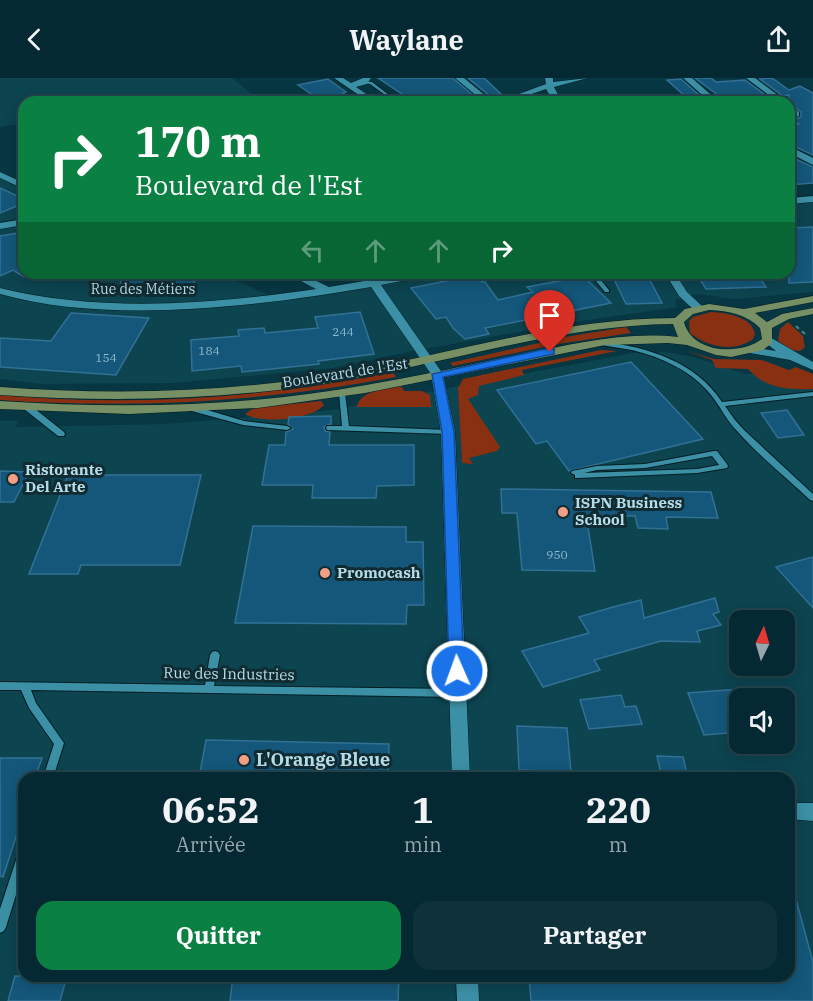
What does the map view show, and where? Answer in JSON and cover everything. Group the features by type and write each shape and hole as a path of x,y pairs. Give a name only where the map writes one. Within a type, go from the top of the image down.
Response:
{"main road":[{"path":"691,342 682,335 678,328 678,321 682,315 698,308 721,307 744,312 813,299"},
{"path":"754,350 786,316 813,311"},
{"path":"744,312 767,334"},
{"name":"Boulevard de l'Est","path":"0,391 95,395 181,394 329,379 570,331 648,321 678,321"},
{"name":"Boulevard de l'Est","path":"0,405 107,410 188,407 342,393 594,343 647,336 691,342 715,352 742,353 754,350"}],"street":[{"path":"338,78 364,96"},
{"path":"459,78 482,96"},
{"path":"516,96 550,82 584,78"},
{"path":"687,78 708,96"},
{"path":"750,78 775,96"},
{"path":"350,86 365,80"},
{"path":"550,82 550,91 554,96"},
{"path":"795,152 813,162"},
{"path":"2,176 18,173"},
{"path":"2,176 18,183"},
{"path":"795,200 813,199"},
{"path":"0,226 18,223"},
{"path":"304,279 329,291"},
{"name":"Rue des Métiers","path":"0,291 46,302 138,306 275,298 399,279"},
{"path":"674,279 683,294 698,308"},
{"path":"375,284 437,374 448,432 461,772"},
{"path":"767,334 796,359"},
{"path":"754,350 796,359 813,366"},
{"path":"795,811 813,812"},
{"path":"467,982 468,1001"}],"lane":[{"path":"365,80 388,96"},
{"path":"597,279 607,291"},
{"path":"594,343 638,349 670,361 710,389 732,422 813,498"},
{"path":"342,393 346,428"},
{"path":"719,404 813,394"},
{"path":"27,407 61,434"},
{"path":"188,407 243,423 287,428"},
{"path":"330,428 448,432"},
{"path":"714,453 724,466 697,471 576,474 597,468 645,466 714,453"},
{"path":"209,689 215,655"},
{"name":"Rue des Industries","path":"1,687 458,693"},
{"path":"26,687 32,705 59,743 50,772"},
{"path":"0,927 18,870"}],"shaded area":[{"path":"0,78 232,78 254,96 18,96 18,124 0,127"},
{"path":"0,175 18,183 18,279 232,279 275,298 391,279 795,279 795,202 813,200 813,292 735,299 697,294 675,300 677,307 574,322 333,368 176,383 40,384 0,379"},
{"path":"711,312 744,319 753,328 755,334 753,339 738,346 729,347 712,345 690,333 689,321 693,317"},
{"path":"788,322 803,336 805,347 800,351 791,350 778,341 780,329"},
{"path":"626,327 631,333 558,344 453,366 450,363 565,337"},
{"path":"601,350 617,351 522,370 524,375 479,386 478,395 468,399 500,447 497,451 469,458 473,464 462,463 458,388 463,379"},
{"path":"687,351 714,359 762,360 789,370 796,367 813,374 813,389 778,387 762,381 748,369 716,368 712,360"},
{"path":"638,352 665,352 690,356 745,374 768,374 813,381 813,1001 0,1001 0,421 18,421 16,427 166,424 332,410"},
{"path":"393,372 396,377 347,386 248,398 100,404 0,400 0,395 99,400 197,398 295,388"},
{"path":"401,386 404,391 422,391 430,395 431,407 357,407 359,401 368,394"},
{"path":"321,401 324,405 318,410 298,417 274,420 245,414 254,408"}],"building":[{"path":"378,78 453,78 474,96 405,96"},
{"path":"468,78 484,78 502,95 490,96"},
{"path":"695,78 711,78 716,82 745,80 767,96 719,96"},
{"path":"772,78 789,90 800,86 813,93 813,155 795,147 795,125 799,124 795,119 801,117 801,112 795,108 795,96 783,96 760,79"},
{"path":"328,79 346,92 343,93 346,96 314,96 298,85"},
{"path":"681,79 699,95 685,96 667,80"},
{"path":"795,159 813,167 813,183 795,184"},
{"path":"0,188 18,196 18,206 0,213"},
{"path":"813,227 813,282 789,283 789,279 795,279 795,228"},
{"path":"18,233 18,273 13,270 0,276 0,236"},
{"path":"121,279 195,279 194,287 119,291"},
{"path":"456,279 479,279 485,282 498,300 533,292 527,287 564,280 586,279 611,303 485,328 489,334 465,339 453,328 446,317 436,319 411,288"},
{"path":"614,279 649,279 662,303 626,304"},
{"path":"700,279 760,279 766,287 706,289"},
{"path":"360,312 374,354 318,361 319,364 242,372 241,366 192,371 191,340 239,336 238,330 264,328 265,333 318,328 315,317"},
{"path":"71,313 149,318 116,375 0,367 0,338 51,341"},
{"path":"631,362 703,439 569,471 547,441 536,444 497,390"},
{"path":"787,410 804,435 778,438 761,413"},
{"path":"331,416 331,424 324,427 325,431 330,432 329,445 414,445 414,485 377,486 376,498 312,498 313,485 262,485 269,445 285,445 286,432 293,429 288,424 289,417"},
{"name":"Ristorante Del Arte","path":"0,471 29,472 14,502 0,502"},
{"path":"68,475 201,475 180,565 81,565 78,574 29,574"},
{"path":"501,489 711,492 718,518 666,517 668,529 638,528 635,516 586,515 595,571 522,570 517,513 502,513"},
{"name":"Promocash","path":"253,526 406,527 406,542 423,542 424,605 407,605 406,624 235,623"},
{"path":"813,557 813,608 776,567"},
{"path":"715,598 719,612 713,614 721,625 697,631 700,642 661,641 594,660 600,670 543,687 522,651 589,633 579,617 613,607 641,600 644,618"},
{"path":"729,690 729,733 704,735 688,693"},
{"path":"621,695 625,707 636,706 642,724 589,729 580,700"},
{"path":"517,726 567,728 571,772 519,770"},
{"path":"206,740 389,744 388,772 200,772"},
{"path":"657,756 683,757 687,772 661,772"},
{"path":"0,758 42,758 37,772 18,772 18,831 3,877 0,876"},
{"path":"795,896 813,962 813,1001 531,1001 529,982 795,982"},
{"path":"15,976 18,976 18,982 65,982 60,1001 8,1001"},
{"path":"232,982 399,982 398,1001 230,1001"}],"place":[{"name":"Ristorante Del Arte","path":"13,479"},
{"name":"ISPN Business School","path":"563,512"},
{"name":"Promocash","path":"325,573"},
{"name":"L'Orange Bleue","path":"244,760"}],"route":[{"path":"457,671 448,432 437,374 550,352"}]}
